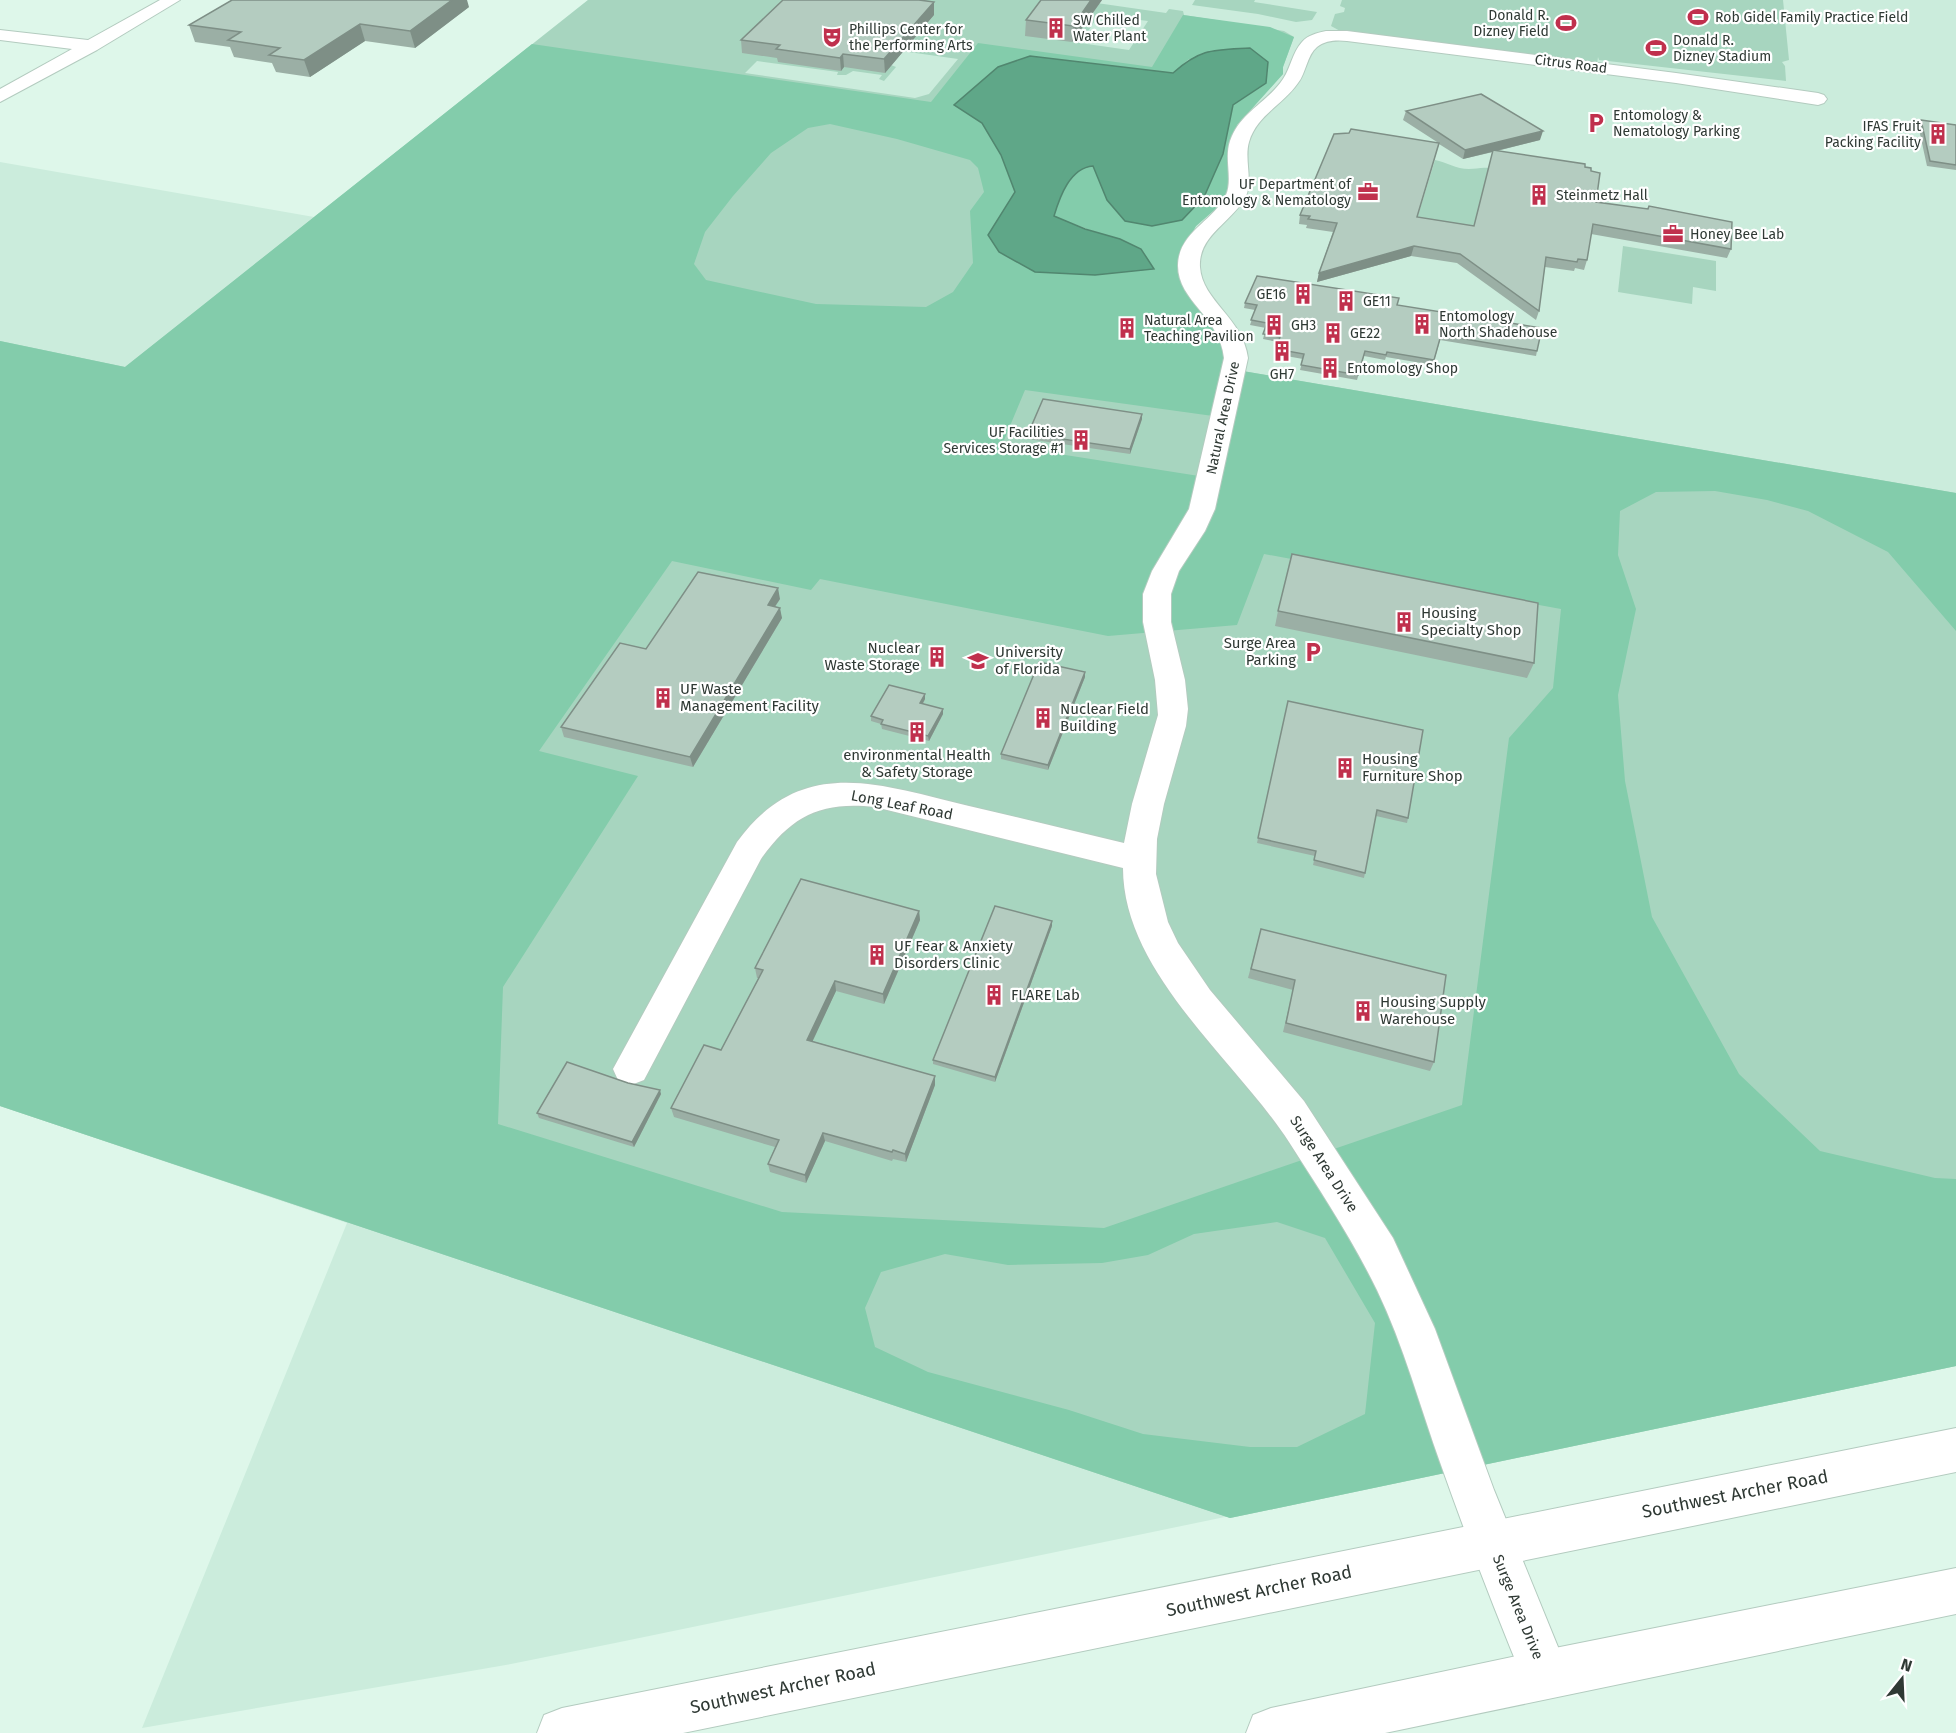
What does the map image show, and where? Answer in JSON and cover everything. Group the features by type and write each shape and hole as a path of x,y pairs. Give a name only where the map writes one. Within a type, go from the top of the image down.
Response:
{"street":[{"path":"0,97 160,4 172,0"},
{"path":"35,57 90,27"},
{"path":"0,35 91,46"},
{"name":"Citrus Road","path":"1323,38 1352,37 1676,78 1818,99"},
{"name":"Natural Area Drive","path":"1167,669 1156,615 1157,595 1167,565 1194,528 1202,509 1236,358 1232,337 1193,281 1189,268 1191,255 1199,235 1230,205 1237,194 1237,152 1246,125 1289,84 1308,45 1323,38"},
{"name":"Surge Area Drive","path":"1167,669 1173,696 1173,716 1145,814 1139,859 1145,906 1166,957 1208,1015 1279,1096 1299,1124 1365,1227 1389,1270 1410,1317 1493,1544 1545,1674"},
{"name":"Long Leaf Road","path":"631,1069 749,851 763,831 780,816 803,802 832,795 884,798 1139,859"},
{"name":"Southwest Archer Road","path":"562,1733 1956,1450"},
{"path":"1271,1733 1545,1674 1956,1591"}],"shaded area":[{"name":"University of Florida","path":"588,0 1956,0 1956,1366 511,1664 142,1728 347,1223 0,1106 0,162 314,217"},
{"name":"University of Florida","path":"588,0 797,0 844,67 891,65 896,67 884,81 879,79 882,75 853,71 846,75 837,75 838,72 757,61 745,73 915,98 929,94 958,59 887,49 913,29 922,30 934,15 866,0 1076,0 1166,13 1169,9 1183,11 1184,15 1284,31 1294,37 1283,67 1283,74 1237,125 1220,205 1196,226 1184,247 1225,368 1956,493 1956,1366 1230,1518 0,1106 0,341 125,367","holes":["1099,15 1148,21 1129,50 1080,43"]},
{"path":"1195,0 1255,0 1254,2 1317,12 1312,20 1296,22 1192,5"},
{"name":"Donald R. Dizney Stadium","path":"1342,0 1783,0 1789,60 1782,62 1785,66 1786,81 1599,60 1598,57 1597,64 1342,32 1331,26 1335,14 1344,12 1345,8 1340,6"},
{"path":"1183,15 1270,27 1294,37 1283,67 1283,74 1237,125 1230,148 1230,180 1227,193 1220,205 1196,226 1184,247 1222,337 1225,368 1956,493 1956,631 1888,552 1808,511 1767,500 1715,491 1656,492 1620,511 1618,555 1636,609 1618,695 1625,781 1652,917 1739,1074 1820,1151 1935,1178 1956,1179 1956,1366 1230,1518 0,1106 0,341 125,367 532,44 931,102 978,43 1152,67","holes":["1030,56 1173,73 1189,59 1266,83 1233,105 1223,154 1107,200 1093,166 1078,172 1067,184 1053,216 1141,249 1153,269 988,235 1015,193 1001,155 982,123 955,105","830,124 897,139 970,160 978,168 984,192 970,211 973,263 953,292 926,307 816,304 706,280 694,264 705,232 771,153 808,128","1025,390 1213,416 1199,476 1002,445","1264,554 1561,609 1553,688 1509,738 1462,1105 1104,1228 782,1212 498,1124 503,987 638,776 539,751 672,561 811,590 820,579 1108,636 1237,625","1277,1222 1325,1238 1375,1323 1365,1414 1297,1447 1250,1447 1143,1434 1069,1410 928,1372 875,1347 865,1308 881,1272 945,1254 1008,1265 1102,1263 1148,1255 1194,1234"]},
{"path":"1250,48 1268,62 1266,83 1233,105 1223,154 1204,197 1182,220 1152,226 1125,221 1107,200 1093,166 1085,168 1072,177 1059,200 1054,216 1085,229 1120,239 1141,249 1154,269 1095,275 1035,272 999,252 988,235 1015,192 1001,155 982,123 954,105 998,67 1030,56 1173,73 1192,59 1208,52"},
{"path":"1435,160 1464,169 1489,168 1470,242 1413,232"},
{"path":"1623,246 1716,261 1716,291 1693,287 1692,304 1618,292"}],"building":[{"path":"232,0 452,0 410,31 360,24 304,60 269,55 280,48 228,40 241,32 189,25"},
{"name":"Phillips Center for the Performing Arts","path":"783,0 919,0 934,2 884,59 843,54 840,58 776,49 780,45 741,40"},
{"path":"1041,0 1091,0 1073,26 1026,20"},
{"path":"1481,94 1543,131 1465,150 1406,111"},
{"path":"1921,120 1956,125 1956,165 1930,161"},
{"name":"Steinmetz Hall","path":"1351,129 1439,143 1417,217 1474,226 1493,150 1585,164 1585,167 1591,168 1591,171 1600,173 1596,202 1648,209 1649,206 1732,222 1731,249 1593,224 1587,260 1578,259 1577,262 1546,257 1539,311 1460,254 1414,246 1319,273 1337,223 1308,219 1310,216 1300,215 1334,134 1349,133"},
{"path":"1257,276 1399,298 1397,305 1542,328 1537,351 1441,335 1434,360 1387,352 1386,355 1365,351 1358,375 1301,365 1304,354 1276,349 1280,337 1263,334 1267,323 1251,320 1257,305 1245,303"},
{"path":"1043,399 1142,414 1130,449 1028,434"},
{"name":"Housing Specialty Shop","path":"1292,554 1538,603 1534,663 1278,611"},
{"name":"UF Waste Management Facility","path":"698,572 778,588 768,605 780,608 690,757 561,727 620,643 646,649"},
{"name":"Nuclear Field Building","path":"1039,662 1085,672 1048,765 1001,754"},
{"path":"889,685 925,694 920,703 943,709 928,736 881,724 883,720 871,716"},
{"name":"Housing Furniture Shop","path":"1288,701 1423,730 1408,818 1377,810 1365,873 1314,860 1316,851 1258,838"},
{"path":"801,879 919,911 883,994 835,981 807,1040 935,1076 905,1154 823,1133 805,1175 768,1164 779,1140 671,1108 704,1045 721,1050 763,970 755,968"},
{"name":"FLARE Lab","path":"995,906 1052,921 995,1077 933,1060"},
{"name":"Housing Supply Warehouse","path":"1261,929 1446,975 1434,1062 1286,1023 1295,980 1251,969"},
{"path":"567,1062 628,1083 660,1090 632,1142 537,1113"}],"place":[{"name":"Rob Gidel Family Practice Field","path":"1698,17"},
{"name":"Donald R. Dizney Field","path":"1566,23"},
{"name":"SW Chilled Water Plant","path":"1056,28"},
{"name":"Phillips Center for the Performing Arts","path":"832,37"},
{"name":"Donald R. Dizney Stadium","path":"1656,48"},
{"name":"Entomology & Nematology Parking","path":"1596,123"},
{"name":"IFAS Fruit Packing Facility","path":"1938,134"},
{"name":"UF Department of Entomology & Nematology","path":"1368,192"},
{"name":"Steinmetz Hall","path":"1539,195"},
{"name":"Honey Bee Lab","path":"1673,234"},
{"name":"GE16","path":"1303,294"},
{"name":"GE11","path":"1346,301"},
{"name":"Entomology North Shadehouse","path":"1422,324"},
{"name":"GH3","path":"1274,325"},
{"name":"Natural Area Teaching Pavilion","path":"1127,328"},
{"name":"GE22","path":"1333,333"},
{"name":"GH7","path":"1282,351"},
{"name":"Entomology Shop","path":"1330,368"},
{"name":"UF Facilities Services Storage #1","path":"1081,440"},
{"name":"Housing Specialty Shop","path":"1404,622"},
{"name":"Surge Area Parking","path":"1313,652"},
{"name":"Nuclear Waste Storage","path":"937,657"},
{"name":"University of Florida","path":"978,661"},
{"name":"UF Waste Management Facility","path":"663,698"},
{"name":"Nuclear Field Building","path":"1043,718"},
{"name":"environmental Health & Safety Storage","path":"917,732"},
{"name":"Housing Furniture Shop","path":"1345,768"},
{"name":"UF Fear & Anxiety Disorders Clinic","path":"877,955"},
{"name":"FLARE Lab","path":"994,995"},
{"name":"Housing Supply Warehouse","path":"1363,1011"}]}
